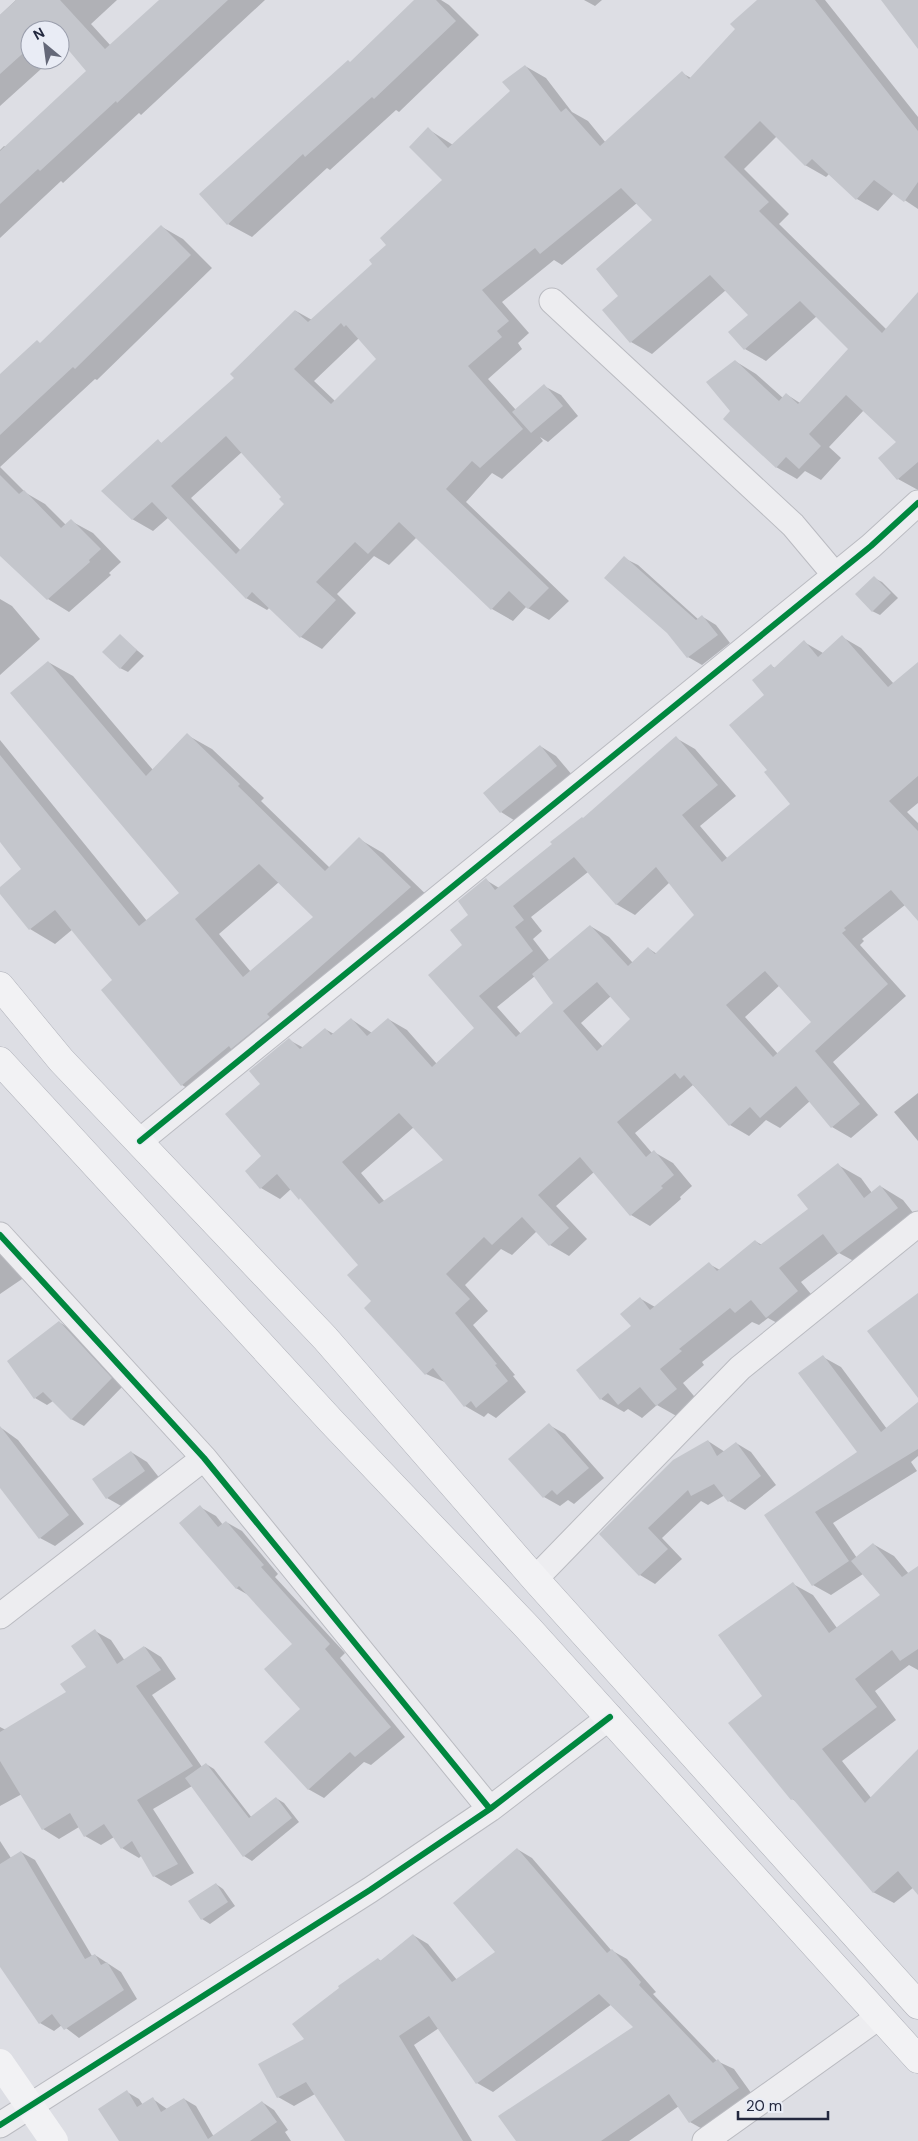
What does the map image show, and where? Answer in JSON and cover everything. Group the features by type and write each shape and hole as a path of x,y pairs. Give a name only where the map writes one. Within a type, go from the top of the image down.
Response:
{"main road":[{"path":"0,986 61,1060 140,1141 325,1338 535,1579 918,2005"},
{"path":"0,1061 331,1422 610,1717 918,2059"},
{"path":"0,2063 54,2141"}],"street":[{"path":"552,302 793,525 835,575"},
{"path":"140,1141 871,546 918,502"},
{"path":"535,1579 740,1368 918,1224"},
{"path":"0,1235 204,1458 490,1809"},
{"path":"0,1616 204,1458"},
{"path":"0,2125 30,2104 370,1890 490,1809 610,1717"},
{"path":"705,2141 880,2016"}],"building":[{"path":"16,0 60,0 105,49 159,0 228,0 117,103 116,101 40,171 38,169 0,204 0,151 86,71 70,52 70,20 20,20 20,56 0,74 0,15"},
{"path":"414,0 436,0 456,21 374,99 372,97 305,157 303,154 227,225 199,194 348,60 350,62"},
{"path":"757,0 815,0 918,131 918,182 904,202 874,180 856,200 812,159 805,166 760,121 724,157 769,202 759,211 882,333 918,292 918,462 897,480 878,458 896,442 846,395 809,434 821,446 799,469 786,457 776,468 723,419 730,411 706,382 735,360 779,401 786,393 798,404 848,349 800,301 744,350 728,332 748,315 710,275 630,343 602,310 618,296 596,269 652,220 621,188 540,254 535,248 482,290 509,321 497,331 502,337 468,366 523,429 480,468 472,461 446,489 549,588 528,609 509,591 491,610 399,522 368,554 355,542 316,582 336,600 300,638 252,592 246,599 152,502 132,520 101,491 158,439 161,443 234,378 230,374 295,310 308,322 372,264 369,260 386,245 380,238 442,180 409,147 428,127 448,148 510,91 502,82 525,65 561,112 566,108 600,146 682,71 689,79 735,29 730,24","holes":["341,323 344,327 346,325 376,359 331,404 294,369","226,436 281,497 279,499 284,504 236,554 171,486"]},
{"path":"881,0 918,0 918,49"},
{"path":"161,225 191,255 75,369 73,367 0,435 0,374 37,340 40,343"},
{"path":"544,384 563,406 531,433 512,412"},
{"path":"0,475 19,494 24,490 61,528 71,519 101,549 89,560 90,562 47,600 0,556"},
{"path":"624,556 696,620 702,615 718,635 687,658 667,633 604,578"},
{"path":"874,576 891,593 872,612 855,594"},
{"path":"120,634 137,650 120,669 102,652"},
{"path":"842,635 888,687 918,662 918,776 889,801 918,831 918,921 891,890 844,928 846,930 842,933 888,984 815,1051 860,1104 831,1128 796,1086 760,1118 750,1107 729,1126 684,1075 680,1079 675,1073 617,1122 646,1157 654,1150 674,1175 661,1186 663,1188 630,1216 580,1157 538,1195 569,1228 549,1246 522,1217 492,1245 484,1237 446,1274 470,1299 455,1313 497,1364 495,1365 508,1381 476,1408 471,1401 464,1407 433,1368 425,1375 364,1308 371,1301 347,1275 358,1265 300,1198 299,1200 277,1174 260,1189 245,1171 261,1156 225,1114 260,1084 249,1071 289,1038 300,1049 325,1028 331,1035 351,1018 367,1036 388,1018 432,1067 474,1028 428,975 462,945 450,930 468,915 458,901 486,878 495,890 552,844 550,842 583,818 676,736 718,785 682,815 722,862 790,804 764,772 767,770 729,725 764,695 752,680 771,664 774,668 804,640 818,657","holes":["574,857 616,905 656,867 694,915 655,954 648,947 628,966 590,925 532,974 553,1003 516,1037 479,996 533,951 515,927 524,920 513,906","765,971 811,1022 773,1057 726,1005","597,982 630,1019 597,1051 563,1011","399,1113 443,1160 379,1204 342,1162"]},
{"path":"48,661 146,776 187,733 325,871 359,837 411,887 267,1014 270,1017 231,1049 229,1046 181,1086 101,990 112,980 55,910 29,930 0,894 0,887 21,869 0,842 0,755 139,926 179,893 10,693","holes":["259,864 313,917 243,977 195,919"]},
{"path":"540,745 557,766 500,813 483,793"},
{"path":"838,1163 864,1198 880,1185 898,1208 838,1254 823,1234 779,1268 798,1291 766,1318 751,1300 735,1313 730,1308 679,1349 682,1351 660,1369 677,1389 656,1406 640,1387 618,1405 608,1393 600,1400 576,1370 631,1326 620,1314 640,1297 650,1310 709,1262 717,1271 755,1240 760,1245 808,1209 797,1195"},
{"path":"918,1293 918,1398 867,1331"},
{"path":"59,1321 112,1378 71,1420 43,1392 34,1399 7,1361"},
{"path":"823,1355 881,1432 918,1402 918,1449 815,1512 849,1561 812,1586 764,1515 857,1452 798,1373"},
{"path":"549,1423 589,1468 557,1495 552,1490 543,1498 508,1459"},
{"path":"0,1426 69,1515 39,1539 0,1488"},
{"path":"708,1440 717,1456 736,1442 761,1476 728,1502 714,1484 691,1496 688,1490 648,1528 668,1549 639,1576 599,1534 673,1460"},
{"path":"131,1451 145,1471 106,1499 92,1479"},
{"path":"200,1505 218,1527 226,1521 264,1565 261,1567 330,1644 325,1649 391,1727 355,1757 350,1752 308,1790 264,1742 300,1709 264,1669 292,1644 239,1586 236,1589 179,1523"},
{"path":"873,1543 902,1577 918,1566 918,1649 900,1661 892,1650 855,1679 877,1707 822,1749 865,1803 918,1749 918,1895 898,1871 873,1893 793,1799 791,1800 728,1723 762,1696 718,1635 793,1582 829,1633 880,1595 851,1561"},
{"path":"95,1629 117,1664 144,1646 161,1670 136,1686 193,1766 137,1800 178,1864 153,1877 132,1841 121,1849 104,1824 84,1837 70,1813 42,1830 0,1761 0,1732 66,1692 60,1684 86,1667 71,1646"},
{"path":"206,1763 249,1818 276,1797 292,1818 243,1857 185,1778"},
{"path":"517,1848 607,1953 612,1949 641,1982 639,1985 713,2063 718,2059 739,2088 689,2123 669,2094 601,2141 516,2141 498,2116 633,2027 599,1994 476,2084 429,2016 399,2036 463,2141 345,2141 306,2082 277,2098 258,2064 304,2039 292,2024 339,1988 338,1986 378,1958 380,1961 413,1934 452,1982 495,1952 453,1903"},
{"path":"21,1851 85,1959 95,1954 101,1965 107,1962 124,1990 64,2030 52,2014 39,2024 0,1967 0,1864"},
{"path":"216,1883 228,1902 201,1920 188,1901"},
{"path":"127,2090 137,2107 153,2097 161,2112 184,2098 208,2139 262,2101 277,2122 250,2141 119,2141 98,2109"}],"cycle path":[{"path":"140,1141 871,546 918,503"},
{"path":"0,1235 204,1458 490,1809"},
{"path":"0,2125 370,1890 490,1809 610,1717"}]}
